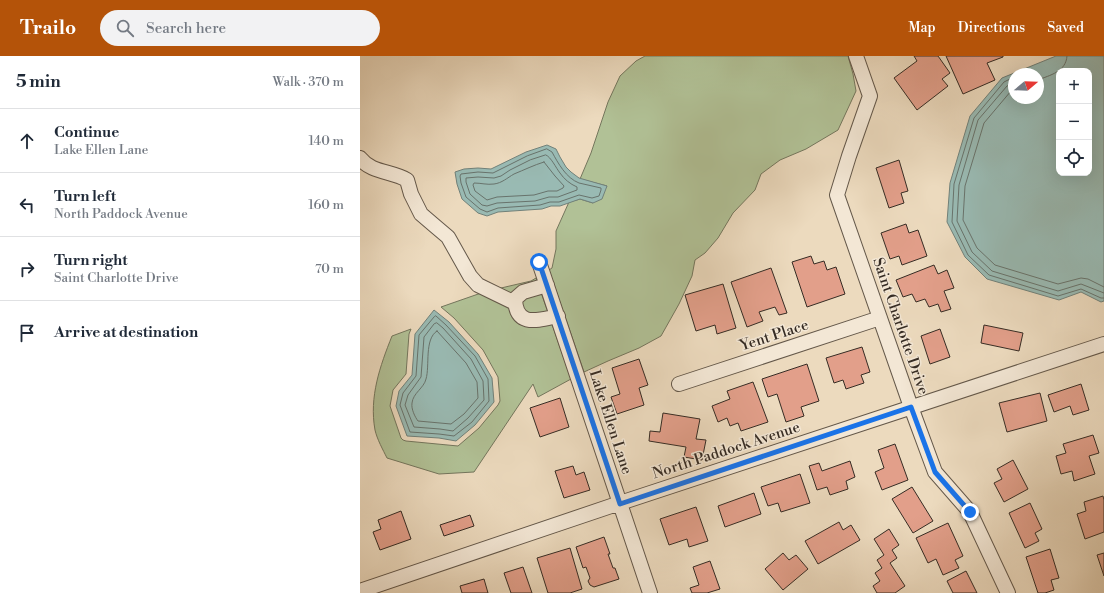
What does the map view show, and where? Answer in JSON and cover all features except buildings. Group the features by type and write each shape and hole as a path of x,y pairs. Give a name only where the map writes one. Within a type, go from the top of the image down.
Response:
{"street":[{"name":"Saint Charlotte Drive","path":"856,56 870,96 837,195 935,472 970,512 1008,593"},
{"path":"360,158 364,163 374,169 401,176 407,180 411,194 421,214 448,237 470,276 478,285 516,303"},
{"name":"Lake Ellen Lane","path":"539,262 650,593"},
{"path":"547,285 523,292 515,299 516,308 521,317 528,320 538,320 558,316"},
{"name":"Yent Place","path":"679,384 880,318"},
{"name":"North Paddock Avenue","path":"360,591 1104,344"}],"green space":[{"path":"645,56 848,56 856,91 838,130 806,149 780,160 761,174 755,190 733,213 718,238 705,253 695,260 692,276 679,304 661,336 639,348 584,372 549,270 552,268 556,249 556,231 569,202 580,199 593,203 607,186 580,179 591,153 608,102 620,76 636,61"},
{"path":"536,278 571,379 538,397 533,384 474,472 439,474 387,458 375,430 373,406 380,370 392,336 411,329 409,334 406,374 393,390 390,406 401,438 406,441 458,446 479,428 498,405 500,401 498,377 483,350 454,318 441,307 484,292 531,281"}],"water":[{"path":"1056,56 1104,56 1104,301 1101,302 1081,292 1059,300 987,279 965,257 947,222 950,183 970,116 1002,78 1008,76 1008,104 1044,104 1044,68 1027,68"},
{"path":"547,145 556,149 566,167 579,178 607,186 602,199 593,203 580,199 560,206 551,206 542,209 498,212 487,216 478,213 462,199 455,172 464,169 491,169 526,152"},
{"path":"434,310 449,322 478,354 492,378 494,402 475,425 456,441 439,438 407,436 396,406 399,391 412,375 415,334"}],"route":[{"path":"539,262 620,504 911,407 935,472 970,512"}]}
